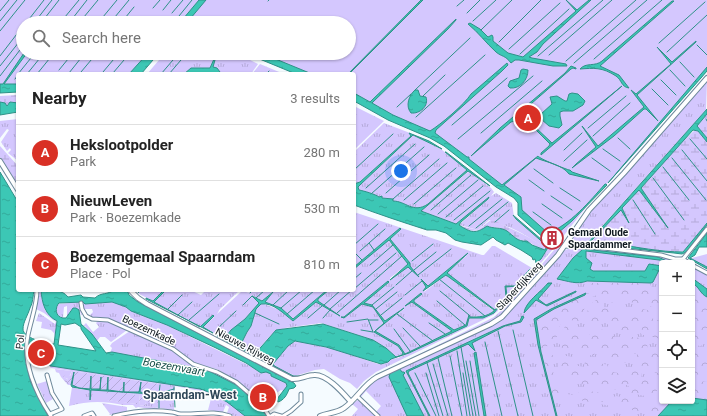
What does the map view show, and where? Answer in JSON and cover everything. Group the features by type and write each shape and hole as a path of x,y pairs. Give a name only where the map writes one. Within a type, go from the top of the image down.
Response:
{"street":[{"name":"Slaperdijkweg","path":"320,416 341,410 358,396 366,384 377,377 500,319 555,259 589,210 624,173 707,78"},
{"path":"0,161 16,187"},
{"path":"565,246 661,254 675,259 683,258 707,229"},
{"path":"695,267 707,273"},
{"name":"Pol","path":"37,292 36,303 26,347 28,365 37,390 51,415"},
{"name":"Nieuwe Rijweg","path":"131,292 134,296 144,302 289,378 297,380 314,375 320,376 335,385 351,402"},
{"name":"Boezemkade","path":"81,303 82,309 86,316 92,319 108,320 173,349 193,364 217,372 236,382 250,394 270,416"},
{"path":"47,375 52,393 62,409 51,415"},
{"path":"270,416 274,414 282,416 291,411 301,402 301,394"},
{"path":"358,396 374,414 378,416"},
{"path":"114,416 144,410 173,412 176,415 218,413 230,416"},
{"path":"84,416 92,413 94,416"}],"green space":[{"path":"0,0 707,0 707,68 639,149 580,213 563,227 548,234 519,211 518,198 449,147 356,99 356,72 299,72 270,60 356,60 356,16 16,16 16,60 146,60 135,72 16,72 16,89 0,89"},
{"path":"159,60 214,60 210,68 191,68 186,72 149,72"},
{"path":"215,60 250,60 258,64 252,72 220,72 213,67"},
{"path":"260,64 279,72 254,72"},
{"path":"707,81 706,110 587,243 584,245 570,245 570,242 593,208 632,167"},
{"path":"16,95 16,104 11,102 6,106 0,102 0,96"},
{"path":"356,107 384,121 356,148"},
{"path":"707,114 707,138 697,126"},
{"path":"16,119 16,159 8,153 11,150 10,148 7,151 1,142 9,130 7,129 0,138 0,121"},
{"path":"384,123 412,135 360,182 356,183 356,150"},
{"path":"695,130 698,131 707,142 707,223 684,251 677,252 635,248 591,242 621,210 630,223 622,208 639,190 668,228 641,188 682,142"},
{"path":"413,135 441,149 467,170 428,204 417,209 388,198 382,198 359,190 358,187"},
{"path":"0,146 16,164 16,182 0,157"},
{"path":"469,171 491,188 494,192 491,196 496,193 512,203 514,217 547,246 546,249 534,240 494,220 489,220 478,230 459,225 489,197 456,224 421,211"},
{"path":"588,205 561,239 558,237 554,241 556,244 554,246 552,241 550,244 546,240 563,229"},
{"path":"356,213 482,255 484,255 492,246 495,246 532,268 549,247 553,249 504,306 493,315 376,372 364,381 357,389 350,383 340,379 324,369 295,376 273,364 290,344 297,341 334,349 378,364 384,364 391,359 398,358 467,326 469,318 483,317 491,314 498,308 507,298 507,287 517,286 530,269 515,286 505,286 506,297 495,310 447,273 466,256 465,255 428,286 421,279 426,287 424,292 446,275 494,311 483,316 468,318 466,325 454,330 414,302 414,300 422,294 421,293 405,306 412,302 452,331 405,354 399,345 383,337 398,346 403,354 396,357 386,348 373,340 321,323 285,328 271,335 254,354 241,348 240,346 251,326 256,309 262,303 282,311 293,321 316,302 339,316 319,302 318,299 327,292 356,292 356,267 388,240 408,264 390,278 391,280 407,267 413,269 410,266 410,263 390,239 401,229 400,228 356,265","holes":["388,281 389,282 364,303 372,305 386,321 403,308 404,309 377,329 384,322 372,306 362,304 344,318 342,317 344,317"]},
{"path":"492,219 526,236 546,249 543,250 526,241 516,239 499,228 471,231 460,226 478,230"},
{"path":"562,247 504,313 491,322 398,365 494,317 506,306 554,250"},
{"path":"581,247 660,255 671,259 659,260 659,404 695,404 695,268 707,274 707,416 379,416 376,412 381,406 366,391 360,398 364,389 373,380 500,321 563,251"},
{"path":"707,254 707,267 689,258"},
{"path":"589,283 649,283 659,296 659,308 598,295 590,299 587,302 580,321 570,320 563,322 559,328 556,341 554,343 548,342 546,352 554,356 553,371 555,378 567,387 567,394 578,396 579,390 602,393 602,401 612,403 614,397 616,396 636,400 636,407 646,409 659,393 659,404 669,404 659,415 552,395 538,335 536,319 588,293"},
{"path":"695,285 701,294 707,297 707,338 705,338 701,346 695,345"},
{"path":"38,292 41,292 45,310 57,323 44,313 36,309"},
{"path":"137,292 162,292 153,301"},
{"path":"164,292 194,292 201,295 204,292 238,292 220,309 217,314 241,292 273,292 262,301 253,296 259,303 245,319 231,330 224,339 203,327 214,317 213,315 201,327 154,302"},
{"path":"273,292 325,292 293,319 281,308 265,302"},
{"path":"596,300 604,301 604,308 608,309 610,302 618,304 618,313 629,315 632,307 652,311 654,313 653,319 659,320 659,338 641,334 642,327 636,325 635,332 633,333 608,328 608,319 602,318 599,326 588,322 588,310 591,304"},
{"path":"80,302 82,315 80,311 71,310 67,317 67,306 64,307 63,318 56,311 58,304"},
{"path":"83,302 85,304 112,302 126,307 131,311 167,325 252,367 261,373 266,372 271,374 271,376 286,383 287,386 283,391 281,390 269,396 251,389 249,391 219,370 188,360 175,349 108,319 94,318 90,315 93,312 92,309 83,309"},
{"path":"39,313 57,324 55,338 54,333 51,330 41,328 42,322 36,321"},
{"path":"98,321 107,321 127,330 111,342 105,337 100,337 97,341 85,326 83,326 86,323 93,332 99,327 96,323"},
{"path":"565,326 579,327 579,335 589,337 590,331 594,328 613,332 613,342 623,344 626,336 646,339 648,341 647,349 658,351 659,344 659,369 637,365 637,354 631,354 627,363 602,358 602,348 596,347 594,356 563,350 560,345 562,331"},
{"path":"130,331 175,351 195,367 110,353 112,348 110,346 112,343"},
{"path":"695,350 707,352 707,378 702,375 703,370 700,369 699,374 695,375"},
{"path":"561,355 573,357 573,365 584,367 585,361 587,360 608,365 607,371 618,373 619,368 622,367 642,372 641,378 652,380 655,372 659,373 659,386 650,397 630,393 628,390 629,386 626,385 623,391 596,386 594,383 595,379 592,379 589,385 573,383 564,379 561,375 558,365"},
{"path":"48,365 200,389 212,393 224,400 245,416 234,416 227,413 229,407 226,405 223,412 208,410 212,395 205,392 175,386 174,410 145,406 146,401 158,403 160,384 51,368"},
{"path":"55,369 72,371 69,377 64,377 72,382 71,385 68,385"},
{"path":"72,371 160,384 159,403 146,402 145,406 139,405 140,394 134,393 133,395 138,396 137,404 106,400 107,391 111,391 91,389 91,384 90,389 73,386 72,382 67,383 68,379 63,377 67,374 70,376"},
{"path":"695,380 707,382 707,400 695,398"},
{"path":"47,381 50,394 53,399 46,403 37,384"},
{"path":"256,382 268,387 267,390 271,392 268,402 271,404 267,409 249,391"},
{"path":"72,387 107,391 107,400 123,402 123,405 96,402 69,406"},
{"path":"134,393 140,394 139,405 159,408 158,410 136,408 133,405 123,405 123,402 136,404 133,395"},
{"path":"360,400 377,416 352,416 358,409 352,404"},
{"path":"102,403 127,407 127,411 109,415 110,414"}],"water":[{"path":"199,0 206,0 193,16 186,16"},
{"path":"421,0 423,0 351,72"},
{"path":"566,0 577,10 591,0 543,44 537,52 529,57 566,64 567,66 553,66 519,60 515,60 511,63 496,52 468,24 470,23 480,29 488,37 492,35 493,41 508,53 523,57 576,11"},
{"path":"672,1 674,1 600,66 619,75 629,88 624,86 616,76 606,71 594,68 580,69 602,61"},
{"path":"456,19 448,29 372,103 393,115 430,131 452,114 471,94 507,63 508,65 502,71 436,130 435,133 469,157 469,159 502,185 538,156 553,164 536,158 504,185 521,197 522,210 548,233 572,218 605,184 607,185 572,221 558,233 549,236 550,238 548,237 546,240 518,215 518,203 514,198 496,187 444,146 430,138 388,120 356,102 356,94 370,102"},
{"path":"696,42 637,95 658,121 646,109 644,109 614,136 572,168 596,147 582,126 598,146 644,107 631,90 636,94 671,64 657,47 672,62"},
{"path":"19,60 22,60 4,84 16,84 16,92 0,93 0,84 3,84"},
{"path":"142,60 153,60 143,72 131,72"},
{"path":"214,60 215,60 213,67 217,68 220,72 186,72 191,68 210,68"},
{"path":"262,60 278,60 307,72 291,72"},
{"path":"571,66 576,69 571,69 516,117 515,121 511,122 471,156 500,128 565,73"},
{"path":"707,67 707,71 608,183"},
{"path":"521,70 528,70 528,74 523,83 517,87 510,88 508,86 510,81 519,78"},
{"path":"622,86 541,155 541,153 550,144 533,127 516,124 534,126 552,143"},
{"path":"415,90 418,90 420,96 426,97 427,100 423,109 418,112 411,113 408,107 408,101"},
{"path":"569,94 578,94 585,101 583,105 573,111 560,112 562,125 559,128 549,126 541,119 541,114 552,104 550,97 557,96 567,101"},
{"path":"0,102 5,103 7,106 10,102 16,103 16,112 0,115"},
{"path":"707,109 707,114 697,126 707,138 707,142 698,131 693,130 641,188 668,228 639,190 622,208 629,223 621,210 591,241 600,244 615,244 683,252 707,223 686,252 682,254 587,244"},
{"path":"409,133 429,141 442,149 413,135 358,187 359,190 379,197 382,196 382,198 393,199 393,201 414,207 423,207 467,170 446,152 490,186 468,171 421,211 456,224 489,197 459,225 473,232 487,226 502,229 518,240 527,241 532,245 545,250 547,246 513,215 549,246 541,259 536,263 535,259 533,260 532,257 521,250 508,243 505,245 493,237 481,245 462,242 455,240 446,233 436,230 427,230 356,206 356,183 360,182 411,136"},
{"path":"559,166 572,172 599,181 569,174"},
{"name":"Boezemvaart","path":"0,172 16,199 16,292 34,292 32,304 23,326 24,332 27,335 40,341 54,344 57,321 47,312 41,292 61,292 66,294 68,297 81,295 83,297 95,298 111,292 128,292 129,295 138,302 294,383 296,386 289,389 285,397 278,402 277,399 287,386 286,383 266,372 261,373 246,363 167,325 112,302 85,304 83,302 59,303 56,312 60,317 66,318 73,308 79,310 81,324 92,334 106,353 112,352 207,370 238,386 267,416 245,416 227,402 200,389 51,366 43,363 26,364 31,383 48,416 0,416","holes":["75,323 81,327 96,351 58,345 61,324 65,325"]},
{"path":"400,228 401,229 390,239 410,263 410,266 419,277 408,267 390,280 408,264 389,240 356,267 356,265"},
{"path":"707,233 707,247 699,247 695,255 690,258 694,260 688,258"},
{"path":"583,249 658,257 665,260 586,251 586,258 592,263 590,269 593,271 645,271 649,264 659,266 659,270 651,283 587,281 576,283 557,279 573,258"},
{"path":"468,253 447,273 495,310 506,297 505,286 515,286 530,269 531,270 517,286 506,287 507,297 494,313 483,318 469,318 467,326 409,353 391,359 388,362 381,364 326,347 295,341 288,346 273,364 274,366 254,355 276,330 323,324 373,340 386,348 396,357 402,355 403,353 398,346 374,332 375,331 399,345 405,354 452,331 412,302 405,306 421,293 422,294 414,300 414,302 454,330 466,325 469,315 470,317 486,316 494,310 446,275 423,291 426,287 421,279 428,286"},
{"path":"695,261 707,267 707,269 695,262"},
{"path":"695,280 707,289 707,297 703,294 696,286"},
{"path":"388,281 389,282 364,303 372,305 385,321 404,308 376,330 384,323 373,307 362,304 344,318 341,317 344,317"},
{"path":"548,283 552,283 538,299 546,305 576,292 547,306 536,300 524,313 530,301"},
{"path":"162,292 164,292 154,302 183,318 146,298 153,301"},
{"path":"273,292 265,302 281,308 293,319 325,292 327,292 318,299 318,301 340,316 316,302 293,321 274,307 261,304 256,309 251,326 240,346 251,354 239,347 233,346 216,335 224,339 231,330 245,319 259,303 252,296 262,301"},
{"path":"586,293 585,295 554,309 536,320 541,352 556,416 538,345 534,319 551,309"},
{"path":"213,315 214,316 203,327 213,333 200,327"},
{"path":"522,316 524,317 521,322 505,326 472,343 475,351 468,344 409,371 408,373 429,416 406,371 503,326 520,321"},
{"path":"476,352 486,416 484,416 474,353"},
{"path":"399,368 405,373 403,375 424,416 407,416 389,377 390,373"},
{"path":"74,372 72,385 79,388 90,389 91,376 91,389 100,389 101,377 100,390 107,390 108,377 108,390 123,392 124,382 124,392 139,392 141,382 140,392 152,394 91,390 90,400 90,390 72,387 71,385"},
{"path":"695,398 707,400 707,416 658,416 669,404 695,404"}],"waterway":[{"path":"0,11 9,0"},
{"path":"0,21 17,0"},
{"path":"0,31 25,0"},
{"path":"31,16 44,0"},
{"path":"39,16 52,0"},
{"path":"46,16 59,0"},
{"path":"66,16 79,0"},
{"path":"74,16 87,0"},
{"path":"85,16 98,0"},
{"path":"104,16 117,0"},
{"path":"116,16 129,0"},
{"path":"153,8 160,0"},
{"path":"163,10 171,0"},
{"path":"172,13 183,0"},
{"path":"179,16 192,0"},
{"path":"457,6 464,0"},
{"path":"467,13 480,0"},
{"path":"473,21 496,0"},
{"path":"481,30 512,0"},
{"path":"499,42 541,0"},
{"path":"538,56 603,0"},
{"path":"549,55 612,0"},
{"path":"566,61 636,0"},
{"path":"574,63 647,0"},
{"path":"594,59 662,0"},
{"path":"659,43 705,2"},
{"path":"509,49 560,3"},
{"path":"127,16 134,7"},
{"path":"520,54 569,9"},
{"path":"667,52 707,15"},
{"path":"0,56 16,35"},
{"path":"415,90 470,38"},
{"path":"697,45 707,55"},
{"path":"0,66 16,46"},
{"path":"0,76 16,55"},
{"path":"416,117 485,55"},
{"path":"20,72 29,60"},
{"path":"29,72 38,60"},
{"path":"39,72 48,60"},
{"path":"59,70 67,60"},
{"path":"70,72 79,60"},
{"path":"81,72 91,60"},
{"path":"103,72 113,60"},
{"path":"114,72 124,60"},
{"path":"163,72 173,60"},
{"path":"171,72 181,60"},
{"path":"680,62 694,77"},
{"path":"670,70 685,86"},
{"path":"423,96 445,75"},
{"path":"458,139 533,76"},
{"path":"452,125 507,78"},
{"path":"661,80 676,95"},
{"path":"481,133 542,81"},
{"path":"652,89 668,105"},
{"path":"397,107 411,94"},
{"path":"588,128 626,96"},
{"path":"593,136 630,103"},
{"path":"564,150 582,133"},
{"path":"356,168 393,134"},
{"path":"618,138 630,149"},
{"path":"690,139 707,159"},
{"path":"564,161 587,140"},
{"path":"366,188 415,144"},
{"path":"371,194 424,147"},
{"path":"603,149 620,161"},
{"path":"682,150 707,181"},
{"path":"386,193 429,155"},
{"path":"592,158 610,171"},
{"path":"672,158 706,200"},
{"path":"393,199 439,159"},
{"path":"404,200 447,163"},
{"path":"663,167 689,200"},
{"path":"414,204 456,168"},
{"path":"534,169 553,183"},
{"path":"431,210 471,175"},
{"path":"653,178 684,220"},
{"path":"438,214 478,180"},
{"path":"529,180 544,191"},
{"path":"446,217 483,186"},
{"path":"560,188 580,201"},
{"path":"454,220 490,191"},
{"path":"551,196 572,210"},
{"path":"469,226 502,199"},
{"path":"633,200 655,234"},
{"path":"476,228 508,202"},
{"path":"542,204 562,218"},
{"path":"495,222 509,210"},
{"path":"533,212 551,225"},
{"path":"356,243 378,224"},
{"path":"607,227 612,232"},
{"path":"374,250 369,243 385,229"},
{"path":"360,251 369,243"},
{"path":"412,261 433,244"},
{"path":"370,265 393,245"},
{"path":"418,275 451,249"},
{"path":"414,270 436,252"},
{"path":"356,287 396,253"},
{"path":"356,254 362,260"},
{"path":"337,313 402,256"},
{"path":"396,285 412,271"},
{"path":"356,277 361,273"},
{"path":"439,279 485,316"},
{"path":"405,295 422,281"},
{"path":"372,305 394,287"},
{"path":"440,291 469,315"},
{"path":"256,298 263,292"},
{"path":"273,305 287,292"},
{"path":"281,308 300,292"},
{"path":"287,314 313,292"},
{"path":"324,305 339,292"},
{"path":"330,309 350,292"},
{"path":"376,309 397,292"},
{"path":"189,320 219,294"},
{"path":"168,309 182,295"},
{"path":"243,305 252,296"},
{"path":"381,315 402,298"},
{"path":"437,301 465,325"},
{"path":"178,315 192,302"},
{"path":"308,318 322,306"},
{"path":"323,318 330,310"},
{"path":"225,337 217,329 236,311"},
{"path":"255,313 279,324"},
{"path":"397,314 433,341"},
{"path":"347,322 368,319 373,332"},
{"path":"369,320 378,320"},
{"path":"429,323 445,334"},
{"path":"403,328 420,346"},
{"path":"394,329 410,351"},
{"path":"361,330 373,332"},
{"path":"513,330 533,416"},
{"path":"498,331 518,416"},
{"path":"485,342 502,416"},
{"path":"461,347 473,416"},
{"path":"457,351 467,416"},
{"path":"450,356 462,416"},
{"path":"438,358 452,416"},
{"path":"466,361 476,416"},
{"path":"470,361 479,416"},
{"path":"427,363 443,416"},
{"path":"433,364 448,416"},
{"path":"415,373 436,416"},
{"path":"426,373 439,416"},
{"path":"463,373 470,416"},
{"path":"159,394 160,385"},
{"path":"164,392 174,389 174,387"},
{"path":"174,389 175,407"},
{"path":"152,394 159,394 159,408"}],"place":[{"name":"Hekslootpolder","path":"528,118"},
{"name":"Gemaal Oude Spaardammer","path":"552,238"},
{"name":"Boezemgemaal Spaarndam","path":"41,353"},
{"name":"NieuwLeven","path":"263,397"}],"district":[{"name":"Spaarndam-West","path":"190,395"}]}
